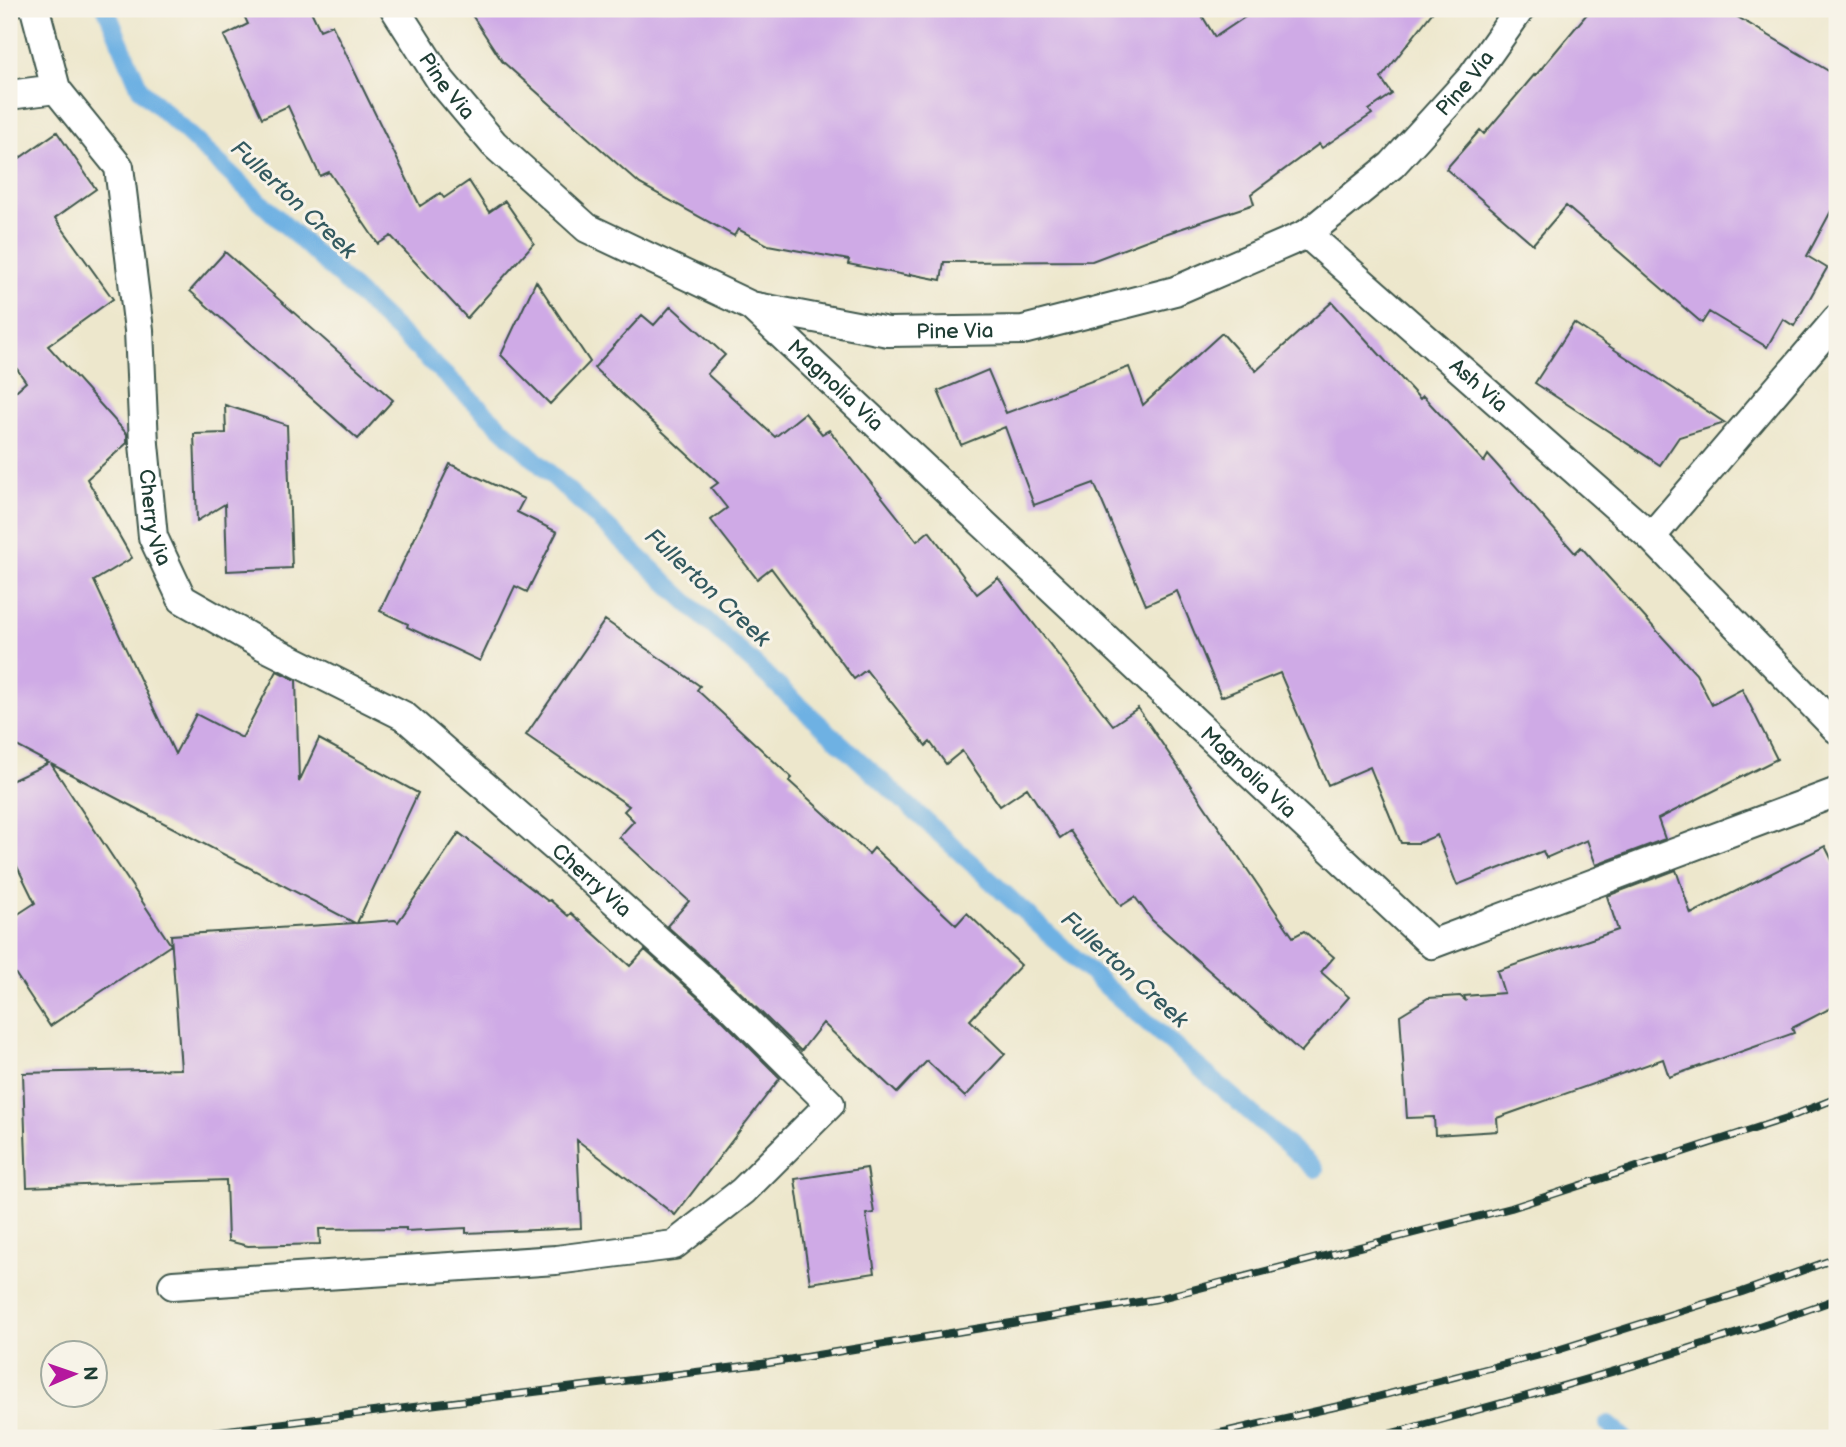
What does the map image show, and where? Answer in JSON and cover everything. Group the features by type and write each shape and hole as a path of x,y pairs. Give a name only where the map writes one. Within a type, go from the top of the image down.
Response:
{"lane":[{"name":"Cherry Via","path":"35,9 56,89 119,167 139,330 144,444 153,537 181,599 264,646 404,716 718,994 830,1104 743,1191 674,1245 556,1260 173,1285"},
{"name":"Pine Via","path":"395,9 441,81 494,144 587,228 751,306 888,332 1023,330 1175,291 1307,234 1392,165 1472,77 1520,9"},
{"path":"9,95 56,89"},
{"name":"Ash Via","path":"1307,234 1651,537 1837,729"},
{"name":"Magnolia Via","path":"751,306 1432,944 1837,792"},
{"path":"1651,537 1837,320"}],"building":[{"path":"241,9 310,9 320,30 332,25 420,206 440,193 444,198 469,181 489,212 505,201 534,243 467,318 391,236 378,244 329,172 320,176 288,106 262,118 224,36 248,24"},
{"path":"468,9 1198,9 1215,37 1257,9 1435,9 1381,78 1392,94 1369,110 1372,114 1322,148 1319,144 1251,194 1254,204 1092,261 944,262 941,280 848,264 849,260 768,245 738,229 734,236 640,184 502,61"},
{"path":"1591,9 1724,9 1837,76 1837,200 1807,256 1827,268 1794,326 1783,319 1767,347 1709,312 1702,323 1566,206 1533,244 1446,169 1480,130 1484,134"},
{"path":"57,132 96,189 55,218 113,299 48,346 127,434 127,443 87,479 132,558 94,581 175,754 196,714 242,738 277,671 296,680 299,782 319,739 418,793 357,923 398,922 459,833 568,916 571,913 630,966 645,950 717,1015 780,1078 675,1215 577,1140 581,1228 466,1233 466,1228 406,1231 406,1228 319,1229 320,1244 248,1246 228,1241 226,1180 27,1187 23,1073 181,1069 171,935 355,923 51,764 171,945 50,1026 9,964 9,920 35,903 9,850 9,782 49,763 9,742 9,397 26,382 17,369 9,375 9,154 14,162"},
{"path":"225,252 393,400 358,439 190,291"},
{"path":"536,281 590,362 550,404 501,355"},
{"path":"1332,302 1420,399 1423,396 1484,462 1488,455 1575,553 1581,547 1696,674 1712,705 1742,689 1777,759 1658,819 1665,839 1596,865 1587,840 1546,858 1543,851 1457,885 1437,835 1419,843 1401,843 1370,767 1328,785 1280,673 1221,697 1177,591 1146,605 1094,483 1034,505 1005,427 961,445 938,391 988,370 1006,413 1129,367 1143,405 1222,333 1256,371"},
{"path":"671,306 725,355 707,374 775,437 805,413 822,434 829,430 917,541 929,531 977,594 998,578 1113,725 1138,708 1293,937 1304,931 1334,957 1321,972 1349,997 1301,1052 1152,920 1135,897 1121,906 1070,831 1060,838 1027,788 1000,806 962,751 946,764 930,742 926,746 866,670 854,679 771,568 757,579 711,520 727,508 711,488 718,483 594,368 642,315 654,325"},
{"path":"1574,323 1725,423 1679,437 1660,465 1535,383"},
{"path":"225,405 287,425 292,568 227,571 225,504 197,521 194,434 226,433"},
{"path":"450,464 524,499 517,512 557,532 527,592 515,586 480,661 407,627 408,624 380,611"},
{"path":"605,620 700,686 697,690 792,778 789,781 869,854 874,848 956,925 967,913 1021,965 970,1020 1005,1054 965,1097 927,1061 897,1093 823,1023 801,1051 667,926 689,901 619,837 634,821 624,811 629,806 526,735"},
{"path":"1825,846 1837,870 1837,1005 1792,1028 1794,1033 1669,1077 1663,1059 1497,1118 1498,1131 1435,1135 1434,1117 1407,1118 1400,1015 1428,998 1460,996 1466,1001 1464,996 1504,993 1497,971 1618,930 1607,896 1676,870 1691,914"},
{"path":"867,1168 874,1213 866,1214 875,1273 810,1283 795,1179"}],"waterway":[{"name":"Fullerton Creek","path":"106,9 140,89 703,617 1101,982 1315,1169"},
{"name":"Fullerton Creek","path":"1608,1424 1624,1438"}],"railway":[{"path":"163,1438 769,1363 1157,1299 1511,1208 1787,1118 1837,1098"},
{"path":"1198,1438 1361,1401 1548,1353 1742,1292 1837,1258"},
{"path":"1374,1438 1665,1356 1837,1299"}]}
